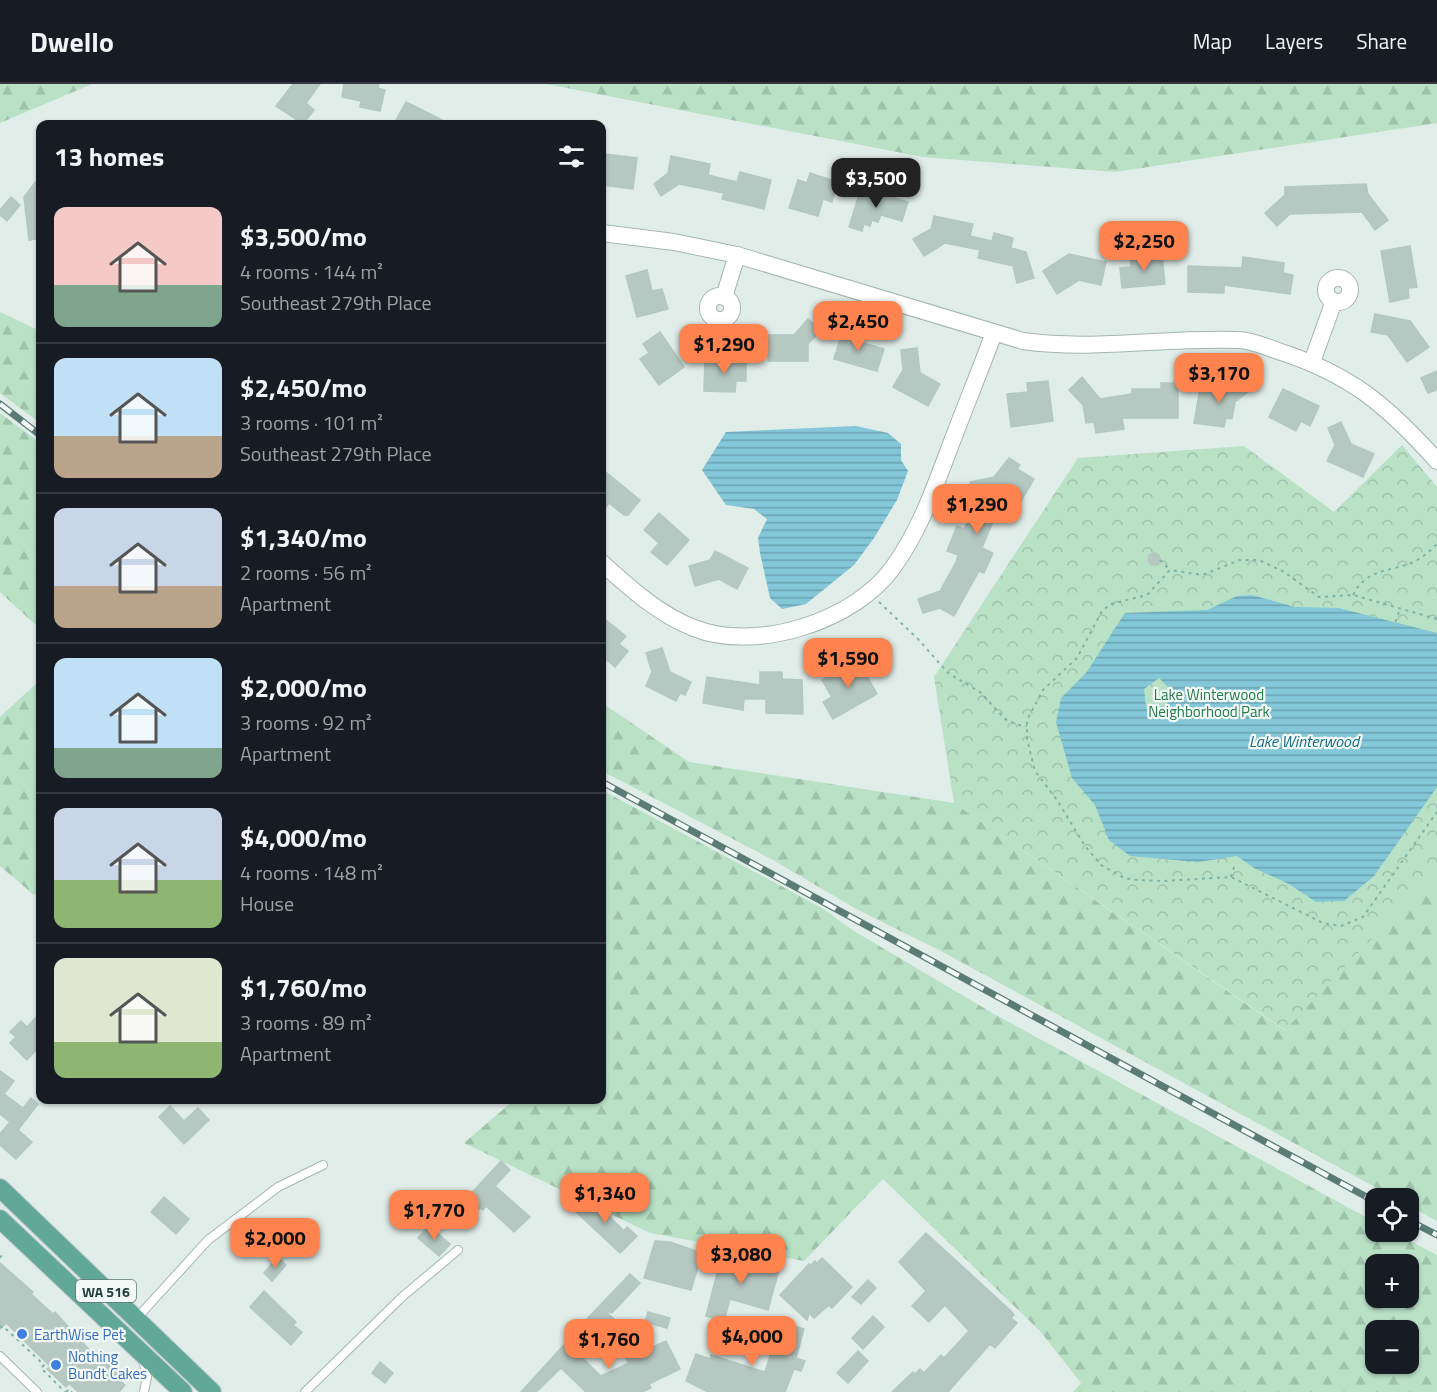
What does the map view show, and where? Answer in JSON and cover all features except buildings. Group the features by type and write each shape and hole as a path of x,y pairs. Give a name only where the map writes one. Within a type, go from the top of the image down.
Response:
{"main road":[{"name":"WA 516","path":"0,1188 212,1392"},
{"name":"WA 516","path":"0,1218 183,1392"}],"street":[{"path":"606,234 674,242 736,255 994,333 1062,347 1241,340 1312,362 1377,399 1406,425 1437,461"},
{"path":"724,297 736,255"},
{"path":"1312,362 1334,301"},
{"path":"606,566 646,600 695,629 738,636 774,634 825,620 869,591 893,569 922,520 994,333"}],"lane":[{"path":"136,1319 208,1240 278,1187 323,1165"},
{"path":"304,1392 402,1297 458,1250"},
{"path":"139,1351 147,1377 144,1392"},
{"path":"0,1356 37,1392"}],"path":[{"path":"1353,596 1358,585 1373,573 1414,562 1437,544"},
{"path":"1160,560 1170,570 1202,575 1240,560 1259,560 1284,572 1318,597 1353,596 1436,619"},
{"path":"1170,570 1147,595 1111,604 1102,611 1077,658 1036,699 1027,726 1031,763 1035,771 1057,800 1084,846 1101,865 1124,878 1137,880 1163,881 1231,877 1323,923 1341,926 1363,917 1437,812"},
{"path":"869,591 892,618 918,639 948,673 980,692 988,704 1005,719 1027,726"},
{"path":"1393,628 1400,609"},
{"path":"1231,877 1235,864"},
{"path":"0,1326 5,1328 44,1365 41,1368 66,1392 69,1389 72,1392"}],"green space":[{"path":"0,84 92,84 0,123"},
{"path":"546,84 1437,84 1437,123 1115,172 923,157"},
{"path":"0,312 36,329 36,420 0,393"},
{"path":"0,413 36,440 36,625 0,592"},
{"name":"Lake Winterwood Neighborhood Park","path":"1402,445 1437,487 1437,870 1285,1030 954,803 934,677 1078,458 1244,446 1334,512"},
{"path":"36,684 36,893 34,895 0,866 0,717"},
{"path":"606,706 689,762 954,803 1284,1030 1437,870 1437,1221 1419,1211 1419,1188 1377,1188 939,950 858,910 773,860 606,773"},
{"path":"606,792 822,908 854,931 994,1014 1365,1217 1365,1242 1412,1242 1437,1255 1437,1392 1073,1392 1081,1383 1040,1331 883,1179 804,1261 650,1233 464,1143 509,1104 606,1104"}],"water":[{"path":"856,426 888,433 901,444 901,460 908,471 897,500 854,565 806,604 782,609 770,598 760,553 758,538 767,519 754,509 726,505 702,470 726,432"},
{"name":"Lake Winterwood","path":"1252,595 1295,607 1339,608 1437,633 1437,787 1374,876 1344,901 1316,902 1289,884 1254,868 1237,856 1198,862 1130,856 1109,840 1095,805 1072,778 1056,722 1061,698 1086,673 1125,613 1207,610 1237,596","holes":["1159,678 1168,687 1167,706 1146,707 1144,689"]}],"railway":[{"path":"0,404 36,432"},
{"path":"606,784 1365,1196"},
{"path":"1419,1226 1437,1235"}],"place":[{"name":"EarthWise Pet","path":"22,1334"},
{"name":"Nothing Bundt Cakes","path":"56,1365"}]}
